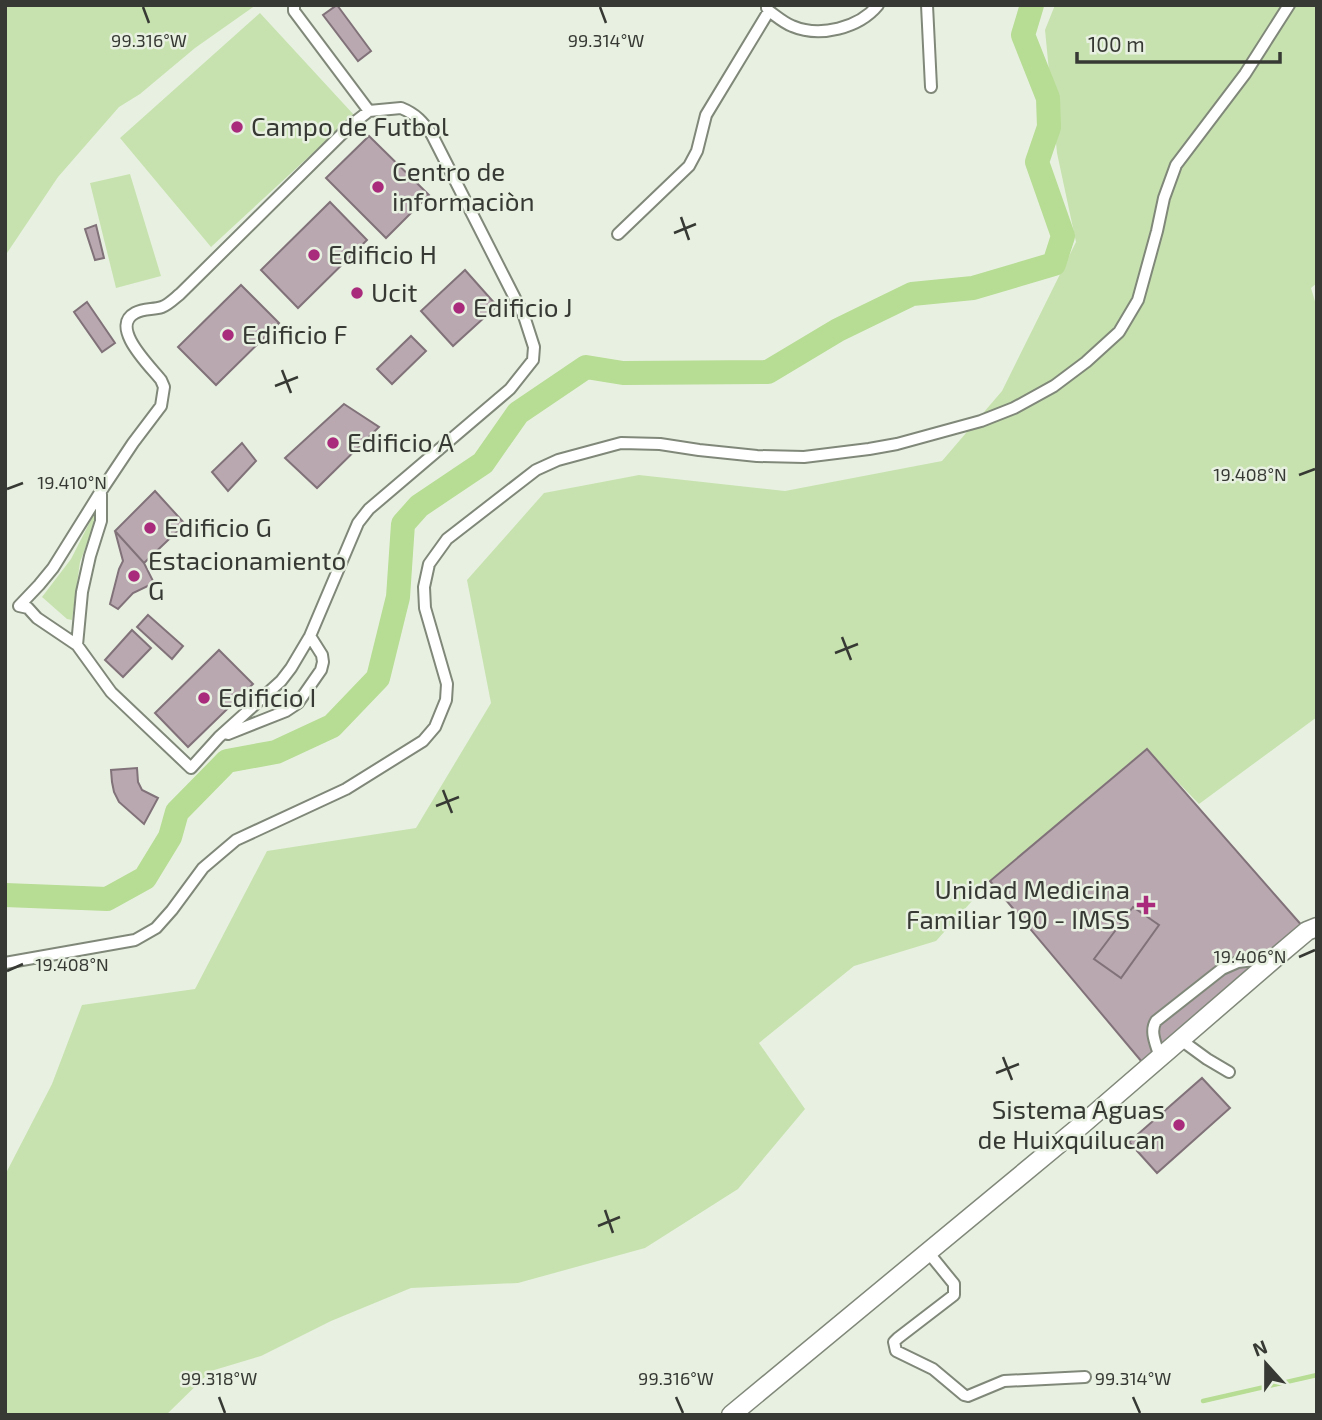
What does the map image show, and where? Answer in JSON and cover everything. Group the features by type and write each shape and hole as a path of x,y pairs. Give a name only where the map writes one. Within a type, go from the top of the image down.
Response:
{"main road":[{"path":"731,1415 1084,1123 1307,931 1317,927"}],"street":[{"path":"293,5 294,11 369,111"},
{"path":"618,234 689,166 697,151 706,115 767,8 793,27 817,32 843,28 870,15 878,5"},
{"path":"927,5 931,87"},
{"path":"5,963 135,940 156,928 203,869 236,840 346,789 423,741 435,727 446,700 447,684 425,608 424,587 429,564 447,539 536,470 571,456 621,443 660,444 757,456 804,457 869,449 981,421 1014,408 1054,386 1119,332 1138,300 1164,198 1176,165 1245,74 1289,5"},
{"path":"401,108 412,112 432,135 524,316 534,347 533,360 510,389 369,509 358,523 310,636 291,668 281,681 219,737 191,768 111,692 77,645 37,618 28,608 19,606 53,568 133,443 161,406 164,387 131,343 126,322 133,314 163,307 180,294 327,148 369,111 401,108"},
{"path":"77,645 82,592 100,521 101,491"},
{"path":"219,737 286,711 298,703 321,670 323,662 322,654 310,636"},
{"path":"1160,1058 1152,1031 1156,1021 1222,969 1238,962 1275,958"},
{"path":"1181,1040 1229,1072"},
{"path":"928,1252 954,1284 954,1295 898,1338 894,1342 896,1351 933,1369 968,1396 1004,1381 1085,1377"}],"green space":[{"path":"5,5 256,5 195,48 140,94 119,107 58,177 5,256"},
{"path":"1055,5 1317,5 1317,283 1311,288 1317,308 1317,717 1199,804 1146,749 990,881 936,941 854,966 759,1043 805,1109 738,1189 645,1248 518,1283 411,1288 331,1321 261,1356 211,1371 166,1415 5,1415 5,1175 52,1084 82,1005 195,989 267,851 416,828 491,703 467,580 544,493 639,475 785,491 942,461 1002,391 1076,242 1057,153 1045,30"},
{"name":"Campo de Futbol","path":"260,13 354,115 211,247 120,138"},
{"path":"130,174 161,276 116,288 90,183"},
{"path":"97,508 96,520 80,562 72,620 67,619 42,597 71,559"}],"building":[{"path":"337,5 371,51 358,61 323,15"},
{"name":"Centro de informaciòn","path":"369,136 429,195 386,238 326,178"},
{"name":"Edificio H","path":"330,202 367,240 298,308 261,270"},
{"path":"96,225 104,258 95,260 85,229"},
{"name":"Edificio J","path":"465,270 497,306 453,346 421,311"},
{"name":"Edificio F","path":"241,285 279,323 216,385 178,347"},
{"path":"87,302 115,343 102,352 74,312"},
{"path":"411,336 426,351 392,384 377,369"},
{"name":"Edificio A","path":"344,404 379,427 317,488 285,458"},
{"path":"242,443 256,461 228,491 212,472"},
{"name":"Edificio G","path":"155,491 185,524 144,563 115,531"},
{"name":"Estacionamiento G","path":"115,531 144,563 154,583 133,593 118,609 110,604 123,561"},
{"path":"148,615 183,646 172,659 137,627"},
{"path":"132,630 151,648 123,677 105,660"},
{"name":"Edificio I","path":"219,650 253,684 188,747 155,713"},
{"name":"Unidad Medicina Familiar 190 - IMSS","path":"1147,749 1304,928 1142,1062 990,881"},
{"path":"137,768 138,782 142,790 158,798 144,824 119,802 112,782 111,770"},
{"path":"1133,907 1159,925 1121,978 1094,959"},
{"name":"Sistema Aguas de Huixquilucan","path":"1202,1078 1230,1108 1157,1173 1129,1142"}],"waterway":[{"path":"5,895 107,899 145,878 170,837 177,812 227,761 276,752 332,726 378,678 398,597 403,524 419,506 483,463 518,413 586,367 623,373 768,372 838,330 912,294 973,288 1054,264 1063,236 1037,162 1049,127 1048,98 1023,35 1032,5"},
{"path":"1203,1401 1317,1375"}],"place":[{"name":"Campo de Futbol","path":"237,127"},
{"name":"Centro de informaciòn","path":"378,187"},
{"name":"Edificio H","path":"314,255"},
{"name":"Ucit","path":"357,293"},
{"name":"Edificio J","path":"459,308"},
{"name":"Edificio F","path":"228,335"},
{"name":"Edificio A","path":"333,443"},
{"name":"Edificio G","path":"150,528"},
{"name":"Estacionamiento G","path":"134,576"},
{"name":"Edificio I","path":"204,698"},
{"name":"Unidad Medicina Familiar 190 - IMSS","path":"1146,905"},
{"name":"Sistema Aguas de Huixquilucan","path":"1179,1125"}]}
